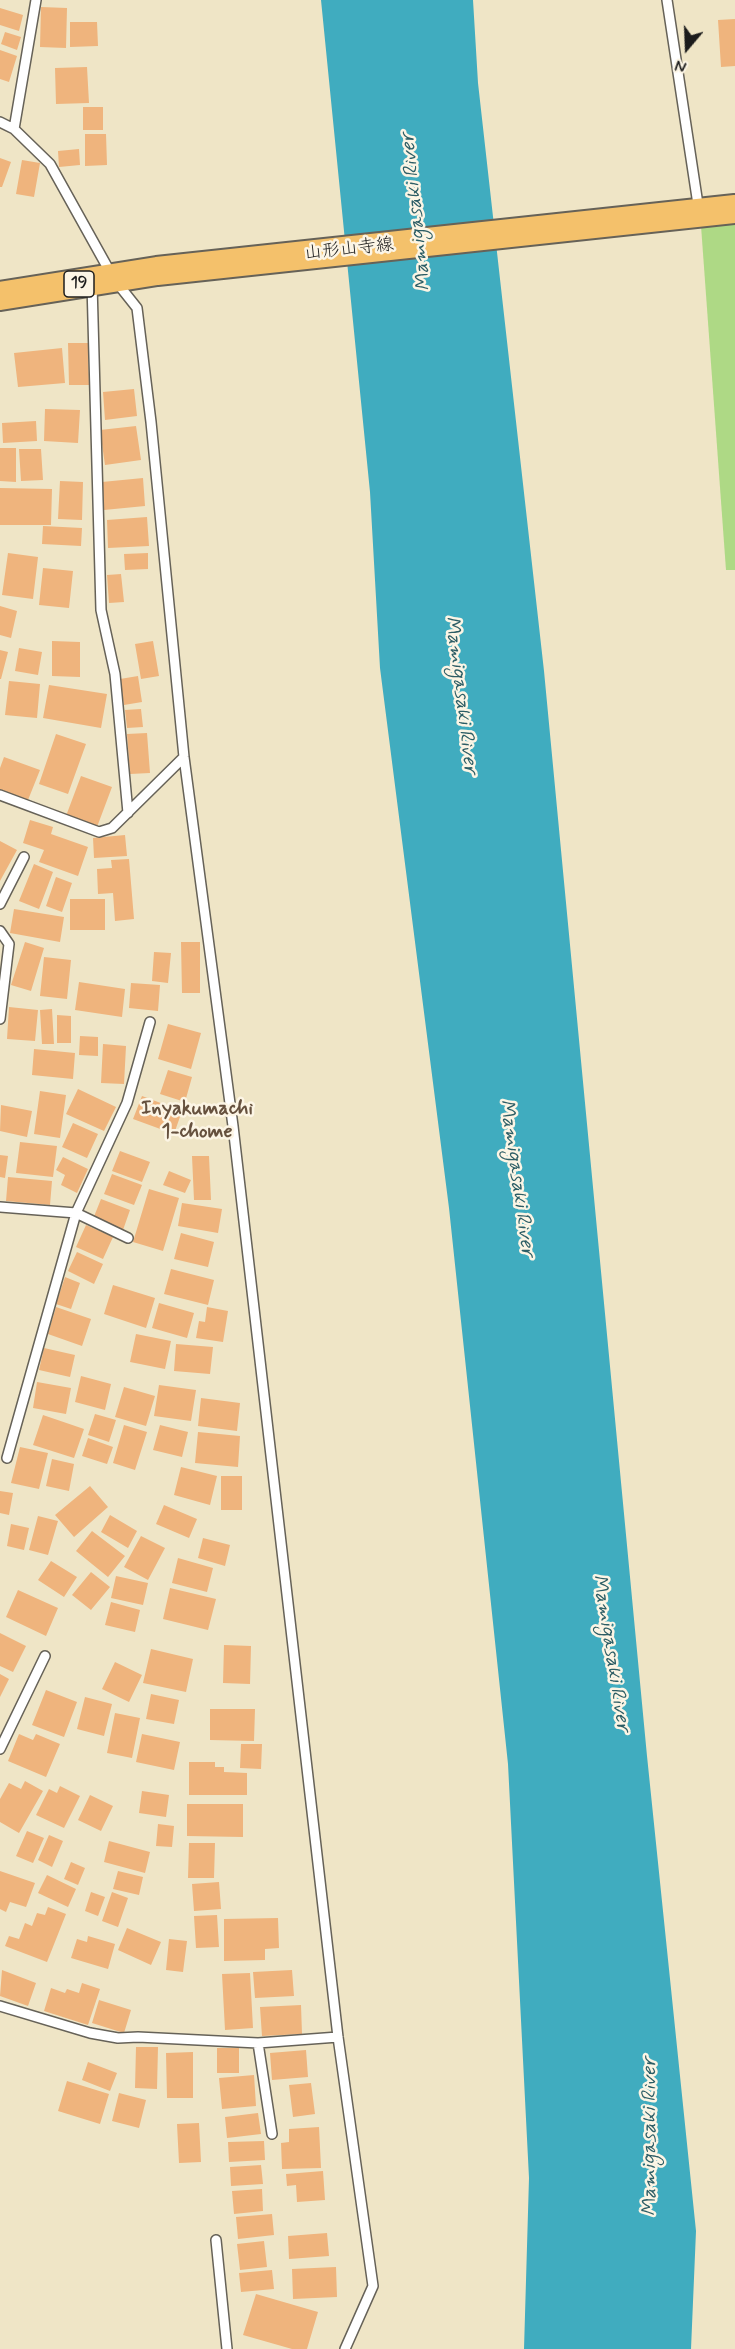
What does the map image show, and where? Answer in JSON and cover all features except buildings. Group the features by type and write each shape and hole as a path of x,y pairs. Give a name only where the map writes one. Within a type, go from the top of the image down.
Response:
{"main road":[{"name":"山形山寺線","path":"0,296 157,271 735,209"}],"lane":[{"path":"14,129 36,0"},
{"path":"667,0 700,212"},
{"path":"0,122 14,129 50,164 103,281 101,610 115,674 128,813"},
{"path":"103,281 137,308 151,422 184,757 236,1149 338,2037 373,2286 345,2349"},
{"path":"0,795 99,832 112,828 184,757"},
{"path":"0,904 24,856"},
{"path":"0,931 9,944 0,1019"},
{"path":"7,1458 76,1213 128,1103 150,1022"},
{"path":"0,1207 76,1213 128,1238"},
{"path":"0,1749 45,1656"},
{"path":"0,2006 90,2033 118,2038 258,2043 338,2037"},
{"path":"258,2043 272,2134"},
{"path":"216,2240 227,2349"}],"green space":[{"path":"735,209 735,570 726,570 700,212"}],"water":[{"name":"Mamigasaki River","path":"321,0 473,0 478,83 544,671 647,1756 696,2231 691,2349 524,2349 529,2178 508,1764 449,1208 380,668 370,492"}],"district":[{"name":"Inyakumachi 1-chome","path":"197,1122"}]}
